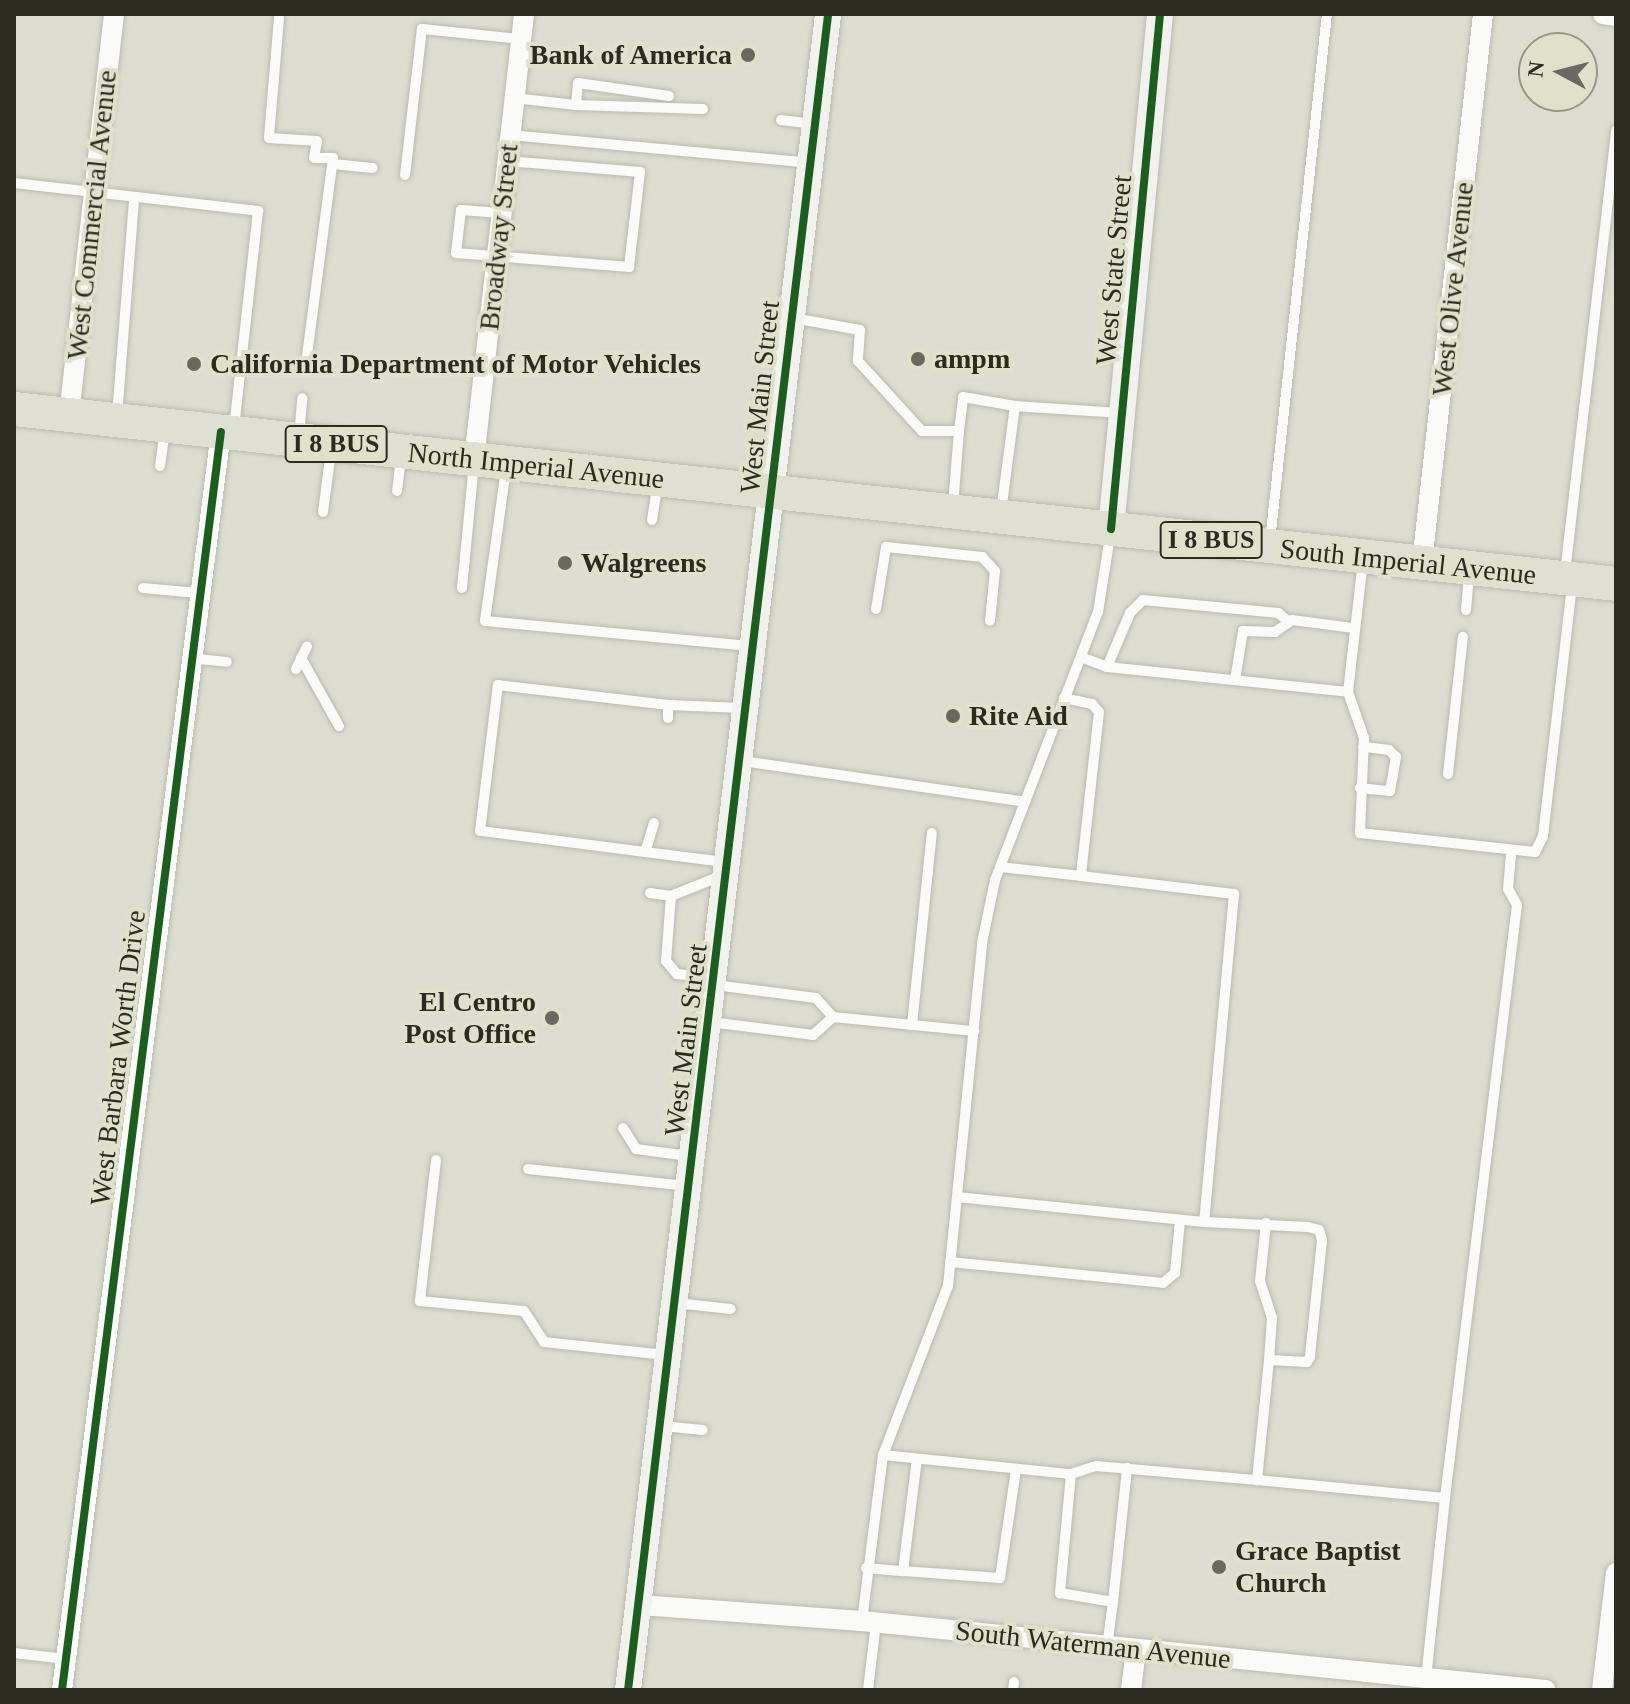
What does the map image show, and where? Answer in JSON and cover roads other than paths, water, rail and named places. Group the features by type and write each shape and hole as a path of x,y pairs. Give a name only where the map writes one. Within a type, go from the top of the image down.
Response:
{"highway":[{"name":"North Imperial Avenue","path":"14,409 771,492"},
{"name":"South Imperial Avenue","path":"771,492 1616,584"}],"street":[{"name":"West Commercial Avenue","path":"69,415 114,14"},
{"name":"Broadway Street","path":"490,461 496,257 524,14"},
{"name":"West Main Street","path":"628,1690 756,647 771,492 828,14"},
{"name":"West State Street","path":"1111,529 1160,14"},
{"name":"West Olive Avenue","path":"1422,563 1483,14"},
{"path":"1603,14 1616,16"},
{"name":"West Barbara Worth Drive","path":"62,1690 198,593 227,433"},
{"path":"1602,1690 1616,1573"},
{"name":"South Waterman Avenue","path":"639,1605 869,1622 1546,1690"},
{"path":"1131,1690 1136,1651"}],"lane":[{"path":"1269,546 1327,14"},
{"path":"279,18 269,138 317,141 314,158 333,158 307,355"},
{"path":"405,175 422,29 521,39"},
{"path":"576,105 578,83 669,96"},
{"path":"514,98 576,105 703,109"},
{"path":"781,120 814,124"},
{"path":"1363,557 1348,692 1363,747 1356,822 1360,833 1368,837 1535,852 1543,836 1616,130"},
{"path":"510,135 810,163"},
{"path":"501,213 461,210 456,253 629,267 640,172 507,161"},
{"path":"333,164 373,168"},
{"path":"14,183 258,211 227,433"},
{"path":"117,420 134,198"},
{"path":"791,318 860,330 858,361 922,431 959,431"},
{"path":"952,512 963,397 1015,406 1122,413"},
{"path":"298,440 302,398"},
{"path":"1000,517 1015,406"},
{"path":"160,466 166,426"},
{"path":"323,512 332,444"},
{"path":"397,491 402,452"},
{"path":"462,588 490,461"},
{"path":"490,461 485,621 756,647"},
{"path":"652,520 658,480"},
{"path":"868,1690 866,1568 883,1455 948,1286 982,943 1000,867 1098,612 1111,529"},
{"path":"876,609 886,547 982,557 995,571 990,621"},
{"path":"1466,610 1470,568"},
{"path":"143,588 198,593"},
{"path":"1107,667 1130,613 1143,600 1278,613 1288,621 1354,628"},
{"path":"1235,680 1243,631 1275,632 1288,621"},
{"path":"1448,774 1463,637"},
{"path":"296,669 307,646"},
{"path":"1081,657 1107,667 1348,692"},
{"path":"190,658 227,662"},
{"path":"301,658 339,726"},
{"path":"729,868 645,852 480,831 498,685 668,705 748,708"},
{"path":"1064,698 1092,704 1099,712 1081,876"},
{"path":"668,705 668,718"},
{"path":"1360,788 1390,791 1396,757 1389,750 1363,747"},
{"path":"742,761 1025,802"},
{"path":"645,852 654,823"},
{"path":"912,1025 932,833"},
{"path":"1426,1678 1517,905 1508,889 1511,852"},
{"path":"1000,867 1234,894 1204,1222"},
{"path":"650,893 671,896 729,868"},
{"path":"671,896 666,961 677,974 816,998 833,1017 974,1031"},
{"path":"710,1022 813,1035 833,1017"},
{"path":"623,1128 636,1149 694,1156"},
{"path":"436,1160 420,1301 524,1311 544,1342 669,1355"},
{"path":"528,1169 690,1186"},
{"path":"957,1197 1180,1221 1266,1223 1319,1230 1322,1240 1310,1357 1301,1363 1269,1360"},
{"path":"950,1262 1163,1283 1175,1273 1180,1221"},
{"path":"1257,1480 1272,1318 1260,1281 1266,1223"},
{"path":"676,1303 731,1309"},
{"path":"661,1426 703,1430"},
{"path":"883,1455 1071,1474 1096,1466 1127,1468 1445,1498"},
{"path":"903,1571 917,1459"},
{"path":"1107,1648 1127,1468"},
{"path":"866,1568 1000,1578 1016,1469"},
{"path":"1071,1474 1060,1593 1113,1602"},
{"path":"14,1653 66,1659"}],"place":[{"name":"Bank of America","path":"748,55"},
{"name":"ampm","path":"918,359"},
{"name":"California Department of Motor Vehicles","path":"194,364"},
{"name":"Walgreens","path":"565,563"},
{"name":"Rite Aid","path":"953,716"},
{"name":"El Centro Post Office","path":"552,1018"},
{"name":"Grace Baptist Church","path":"1219,1567"}]}
